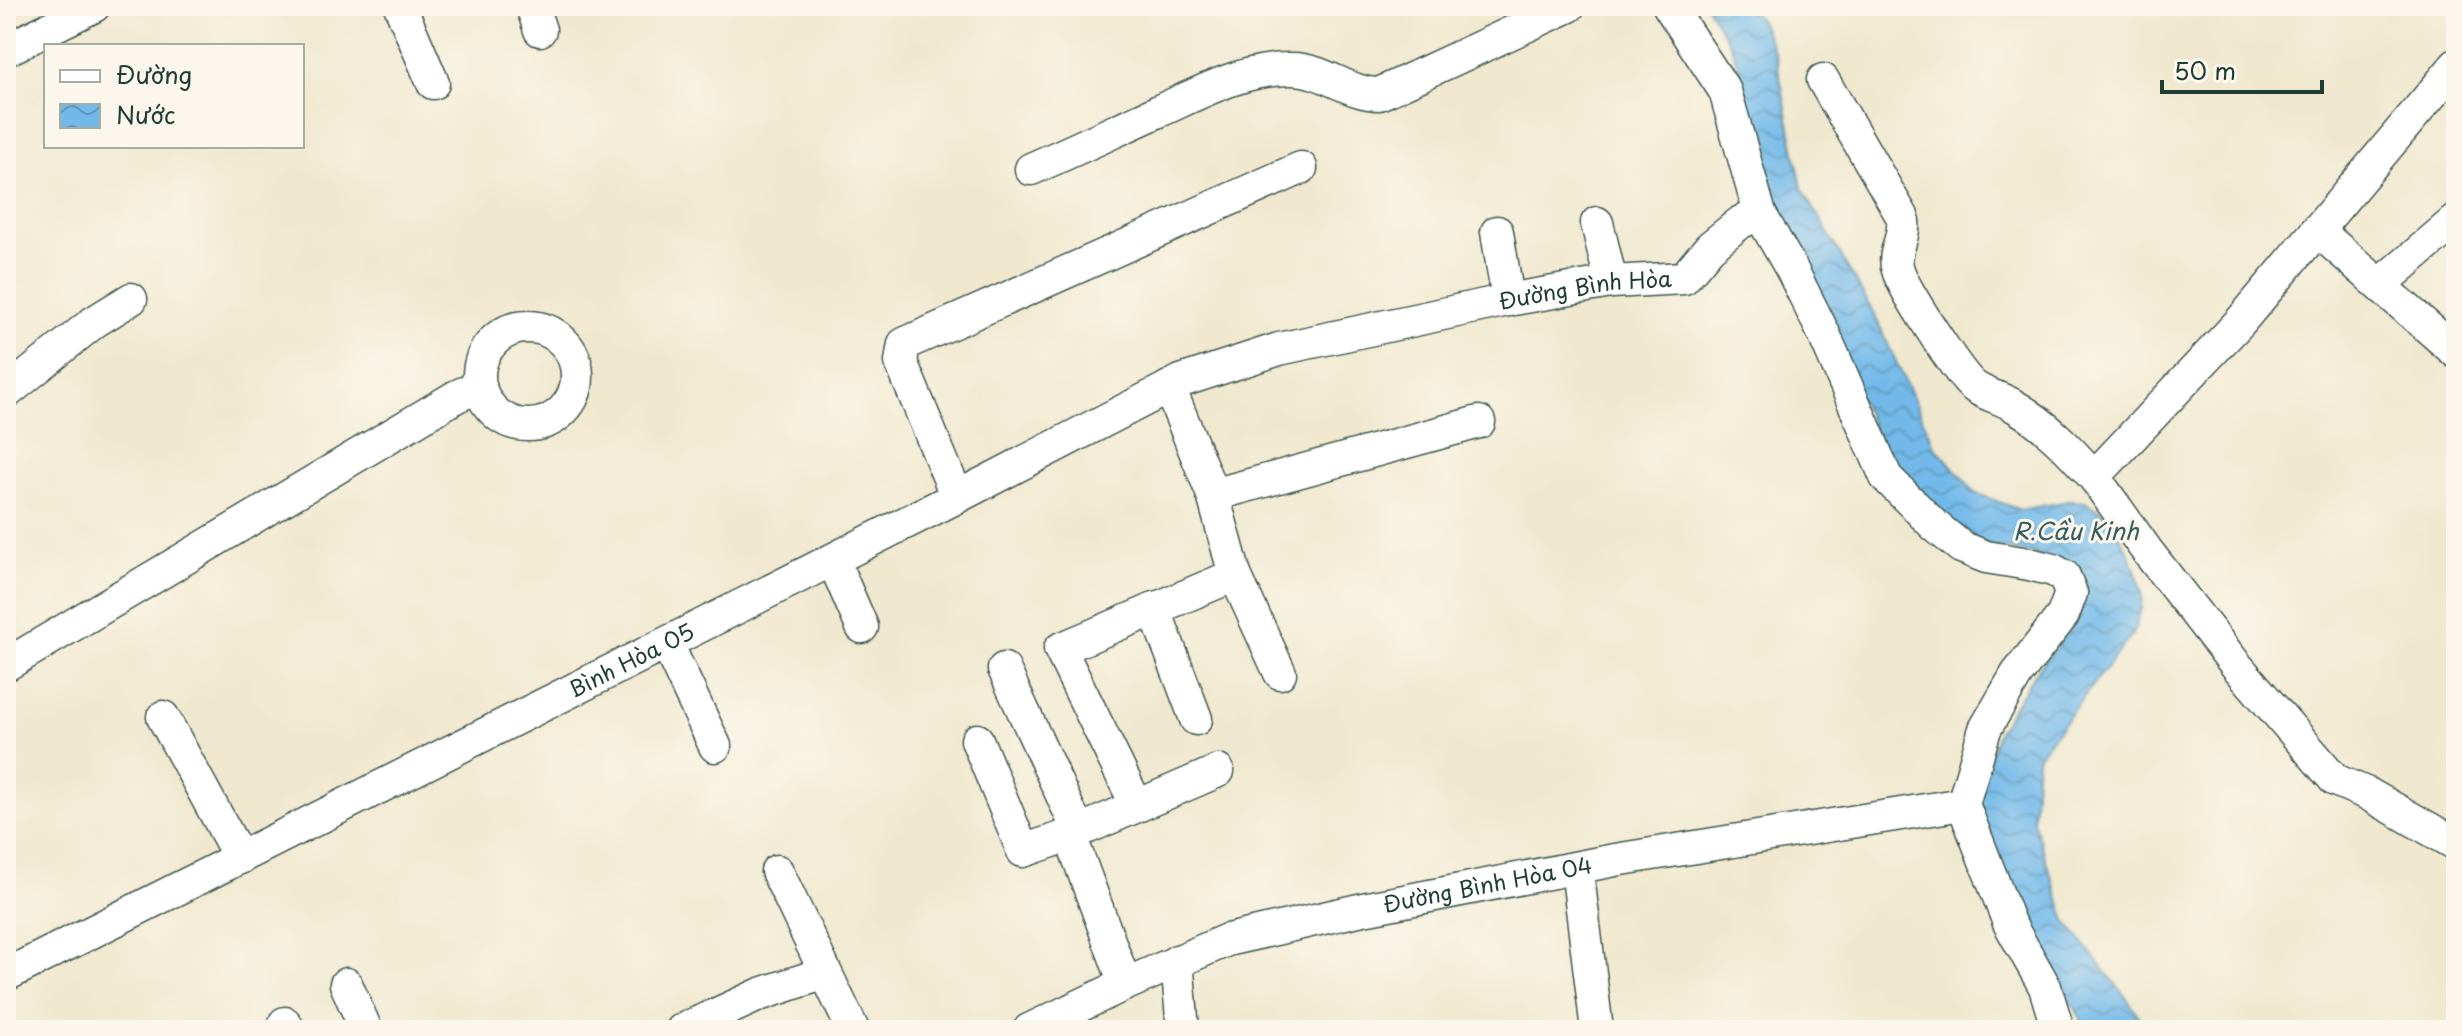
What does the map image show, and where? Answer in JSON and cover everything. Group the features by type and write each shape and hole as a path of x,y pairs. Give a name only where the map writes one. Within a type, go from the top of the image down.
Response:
{"street":[{"path":"6,50 94,6"},
{"path":"400,6 433,83"},
{"path":"1031,169 1239,75 1296,69 1325,75 1362,93 1379,94 1569,6"},
{"path":"1669,6 1725,91 1760,214 1817,320 1886,477 1961,547 1986,557 2053,570 2064,576 2069,584 2069,605 2017,674 1985,729 1963,804 2009,923 2045,987 2058,1030"},
{"path":"2094,477 2240,322 2456,65"},
{"path":"1823,80 1902,216 1904,231 1895,260 1897,269 1923,315 1974,386 2001,398 2036,420 2067,446 2094,477 2218,642 2335,780 2368,794 2456,844"},
{"path":"957,497 901,362 904,344 1301,168"},
{"name":"Đường Bình Hòa","path":"1260,355 1508,300 1611,282 1684,278 1710,247 1741,222 1760,214"},
{"path":"2380,285 2456,220"},
{"path":"1597,223 1611,282"},
{"path":"2317,230 2456,352"},
{"path":"1497,232 1508,300"},
{"path":"6,393 94,322 131,299"},
{"name":"Bình Hòa 05","path":"6,975 667,644 1169,387 1260,355"},
{"path":"6,665 457,396 480,386"},
{"path":"1169,387 1213,495 1235,575 1280,673"},
{"path":"1213,495 1479,422"},
{"path":"833,560 862,627"},
{"path":"1137,806 1060,649 1235,575"},
{"path":"1154,608 1196,719"},
{"path":"667,644 715,746"},
{"path":"1004,669 1074,833 1125,984"},
{"path":"163,717 240,858"},
{"path":"977,740 1023,851 1074,833 1218,771"},
{"name":"Đường Bình Hòa 04","path":"1029,1030 1227,940 1363,909 1577,868 1963,804"},
{"path":"1577,868 1597,1030"},
{"path":"777,871 853,1030"},
{"path":"1177,961 1183,1030"},
{"path":"682,1030 761,994 825,973"},
{"path":"346,984 366,1030"}],"water":[{"name":"R.Cầu Kinh","path":"1706,6 1750,6 1764,28 1776,57 1802,188 1873,312 1935,446 1975,493 2020,510 2069,501 2086,502 2106,515 2128,550 2142,590 2141,609 2133,633 2037,757 2033,821 2066,921 2125,996 2145,1030 2085,1030 2075,1007 2043,970 1981,821 1978,786 1999,730 2035,673 2079,619 2086,586 2063,560 1979,544 1893,471 1771,206 1738,65 1729,42"}]}
